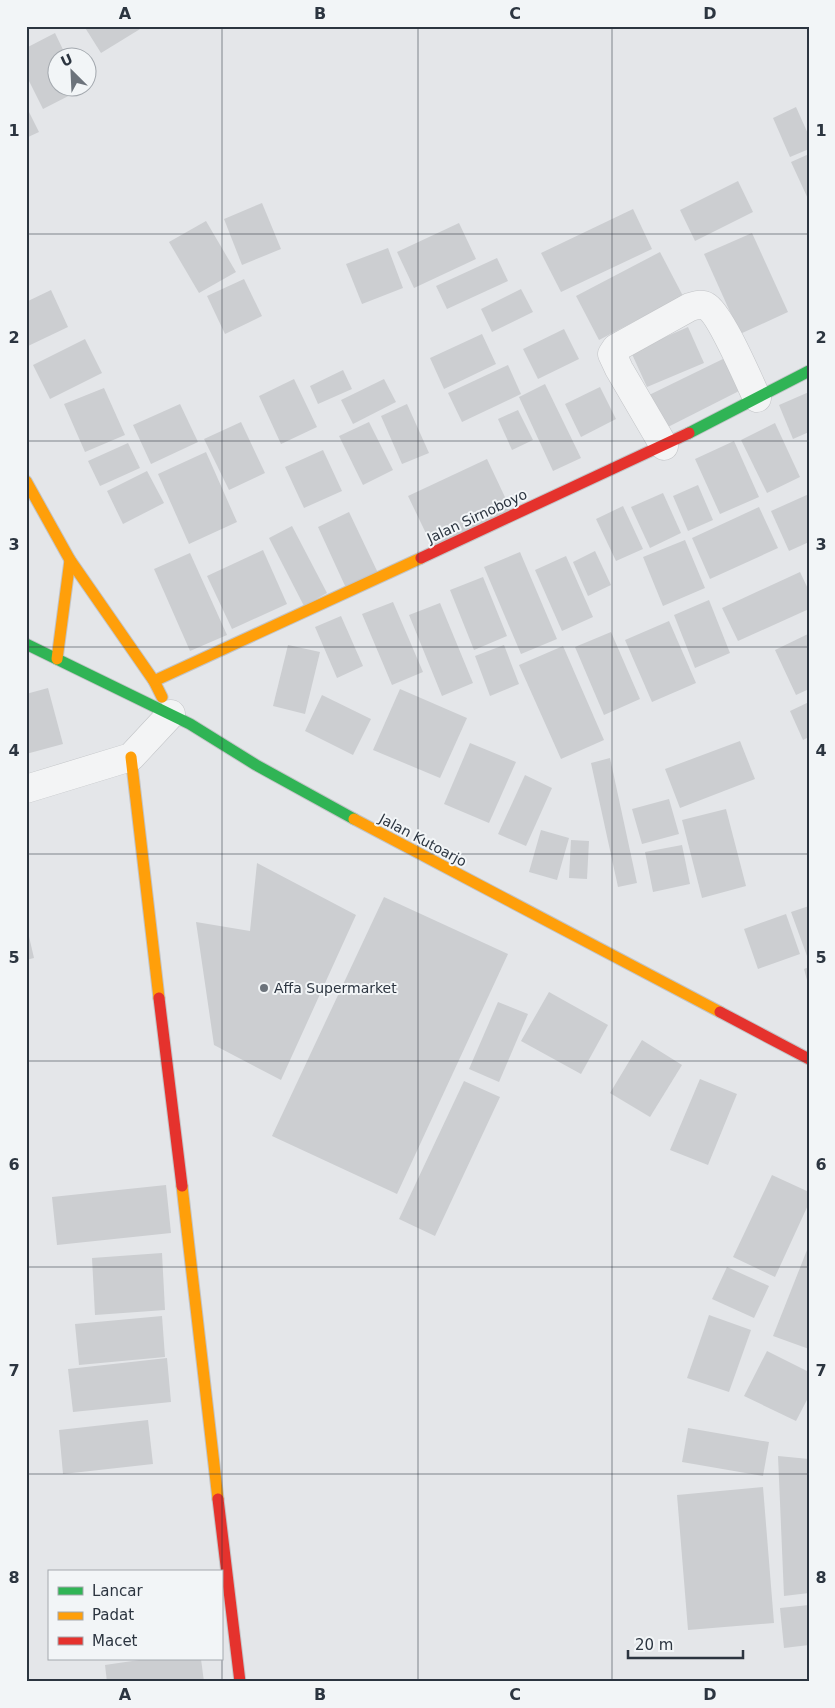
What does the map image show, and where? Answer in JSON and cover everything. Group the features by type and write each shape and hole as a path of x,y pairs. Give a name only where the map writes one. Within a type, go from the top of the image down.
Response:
{"street":[{"path":"664,446 618,369 612,354 616,348 690,307 702,305 712,311 757,398"},
{"name":"Jalan Sirnoboyo","path":"154,681 664,446 809,372"},
{"path":"26,481 70,560 154,681 171,714 139,749 26,789"},
{"path":"57,659 70,560"},
{"name":"Jalan Kutoarjo","path":"26,644 190,724 256,765 405,848 809,1059"},
{"path":"139,749 240,1682"}],"building":[{"path":"84,26 145,26 101,53"},
{"path":"55,33 62,48 48,48 48,98 64,98 43,109 26,75 26,48"},
{"path":"26,106 39,132 26,138"},
{"path":"796,107 809,136 809,149 790,157 773,118"},
{"path":"809,154 809,201 791,162"},
{"path":"738,181 753,212 695,241 680,210"},
{"path":"262,203 281,249 242,265 224,219"},
{"path":"633,209 652,249 561,292 541,253"},
{"path":"206,221 236,272 199,293 169,242"},
{"path":"459,223 476,259 414,288 397,252"},
{"path":"752,233 788,312 740,334 704,254"},
{"path":"388,248 403,288 362,304 346,264"},
{"path":"660,252 683,296 599,340 576,296"},
{"path":"497,258 508,281 447,309 436,286"},
{"path":"244,279 262,316 225,334 207,296"},
{"path":"521,289 533,312 492,332 481,309"},
{"path":"51,290 68,327 26,347 26,302"},
{"path":"688,327 704,363 647,387 631,352"},
{"path":"564,329 579,359 538,379 523,349"},
{"path":"482,334 496,364 444,389 430,358"},
{"path":"85,339 102,373 50,399 33,365"},
{"path":"727,357 743,389 662,430 645,397"},
{"path":"508,365 521,394 462,422 448,393"},
{"path":"343,370 352,389 318,404 310,386"},
{"path":"294,379 317,427 281,444 259,396"},
{"path":"384,379 396,402 353,424 341,400"},
{"path":"545,384 581,458 553,471 519,397"},
{"path":"600,387 616,419 581,437 565,404"},
{"path":"104,388 125,435 85,452 64,404"},
{"path":"809,392 809,432 793,439 779,405"},
{"path":"180,404 198,442 151,464 133,425"},
{"path":"407,404 429,453 402,464 381,416"},
{"path":"518,410 533,440 512,450 498,419"},
{"path":"241,422 265,473 229,490 204,439"},
{"path":"369,422 393,470 363,485 339,436"},
{"path":"775,423 800,477 767,493 741,440"},
{"path":"734,441 759,497 720,514 695,459"},
{"path":"128,443 140,468 100,486 88,461"},
{"path":"323,450 342,491 304,508 285,467"},
{"path":"206,452 237,522 189,544 158,474"},
{"path":"487,459 512,512 434,550 408,496"},
{"path":"147,471 164,503 123,524 107,491"},
{"path":"698,485 713,520 688,531 673,496"},
{"path":"663,493 681,533 650,548 631,507"},
{"path":"809,494 809,542 789,551 771,511"},
{"path":"623,506 643,549 616,561 596,519"},
{"path":"759,507 778,548 710,579 692,538"},
{"path":"349,512 378,573 346,588 318,527"},
{"path":"292,526 327,593 304,606 269,538"},
{"path":"685,540 705,588 663,606 643,557"},
{"path":"263,550 287,604 232,629 207,576"},
{"path":"595,551 611,585 588,596 573,562"},
{"path":"520,552 557,639 521,654 484,567"},
{"path":"190,553 227,635 190,651 154,569"},
{"path":"566,556 593,617 562,631 535,570"},
{"path":"800,572 809,591 809,609 738,641 722,608"},
{"path":"483,577 507,636 474,650 450,590"},
{"path":"709,600 730,653 695,668 674,615"},
{"path":"393,602 423,672 392,685 362,614"},
{"path":"440,603 473,683 442,696 409,615"},
{"path":"341,616 363,666 337,678 315,627"},
{"path":"669,621 696,683 652,702 625,640"},
{"path":"611,632 640,699 604,715 575,647"},
{"path":"808,634 809,689 796,695 775,650"},
{"path":"288,645 320,652 305,714 273,706"},
{"path":"504,645 519,684 490,696 475,656"},
{"path":"563,646 604,740 561,759 519,665"},
{"path":"48,688 63,744 26,754 26,694"},
{"path":"400,689 467,718 440,778 373,750"},
{"path":"322,695 371,719 353,755 305,731"},
{"path":"809,702 809,737 803,740 790,711"},
{"path":"740,741 755,779 680,808 665,769"},
{"path":"470,743 516,762 489,823 444,804"},
{"path":"610,758 637,883 618,887 591,763"},
{"path":"525,775 552,788 526,846 498,834"},
{"path":"669,799 679,834 642,844 632,809"},
{"path":"726,809 746,886 702,898 682,820"},
{"path":"541,830 569,838 557,880 529,872"},
{"path":"571,840 589,841 587,879 569,878"},
{"path":"682,845 690,884 653,892 645,852"},
{"name":"Affa Supermarket","path":"257,863 356,915 281,1080 214,1045 196,922 250,931"},
{"path":"384,897 508,954 397,1194 272,1136"},
{"path":"809,906 809,955 807,956 791,912"},
{"path":"786,914 800,954 758,969 744,929"},
{"path":"26,929 34,958 26,960"},
{"path":"809,967 809,984 808,984 804,969"},
{"path":"549,992 608,1025 581,1074 521,1041"},
{"path":"498,1002 528,1014 499,1082 469,1069"},
{"path":"642,1040 682,1065 650,1117 610,1093"},
{"path":"700,1079 737,1094 708,1165 670,1150"},
{"path":"464,1081 500,1097 435,1236 399,1219"},
{"path":"772,1175 809,1192 809,1203 775,1277 733,1257"},
{"path":"166,1185 171,1233 57,1245 52,1197"},
{"path":"809,1245 809,1349 773,1336"},
{"path":"162,1253 165,1310 95,1315 92,1258"},
{"path":"727,1267 769,1286 754,1318 712,1299"},
{"path":"709,1315 751,1330 729,1392 687,1378"},
{"path":"162,1316 165,1357 79,1365 75,1324"},
{"path":"767,1351 809,1372 809,1396 796,1421 744,1396"},
{"path":"167,1358 171,1402 73,1412 68,1369"},
{"path":"148,1420 153,1464 63,1474 59,1430"},
{"path":"688,1428 769,1442 763,1476 682,1462"},
{"path":"778,1456 809,1459 809,1593 784,1596"},
{"path":"763,1487 774,1623 688,1630 677,1495"},
{"path":"809,1605 809,1645 784,1648 780,1608"},
{"path":"139,1660 201,1660 204,1682 107,1682 105,1665"}],"traffic: fast":[{"path":"689,433 809,371"},
{"path":"26,644 190,724 256,765 354,819"}],"traffic: slow":[{"path":"26,481 70,560 154,681 162,697"},
{"path":"154,681 421,558"},
{"path":"57,659 70,560"},
{"path":"131,757 159,998"},
{"path":"354,819 720,1012"},
{"path":"182,1186 218,1499"}],"traffic: jam":[{"path":"421,558 689,433"},
{"path":"159,998 182,1186"},
{"path":"720,1012 809,1059"},
{"path":"218,1499 240,1682"}],"place":[{"name":"Affa Supermarket","path":"264,988"}]}
